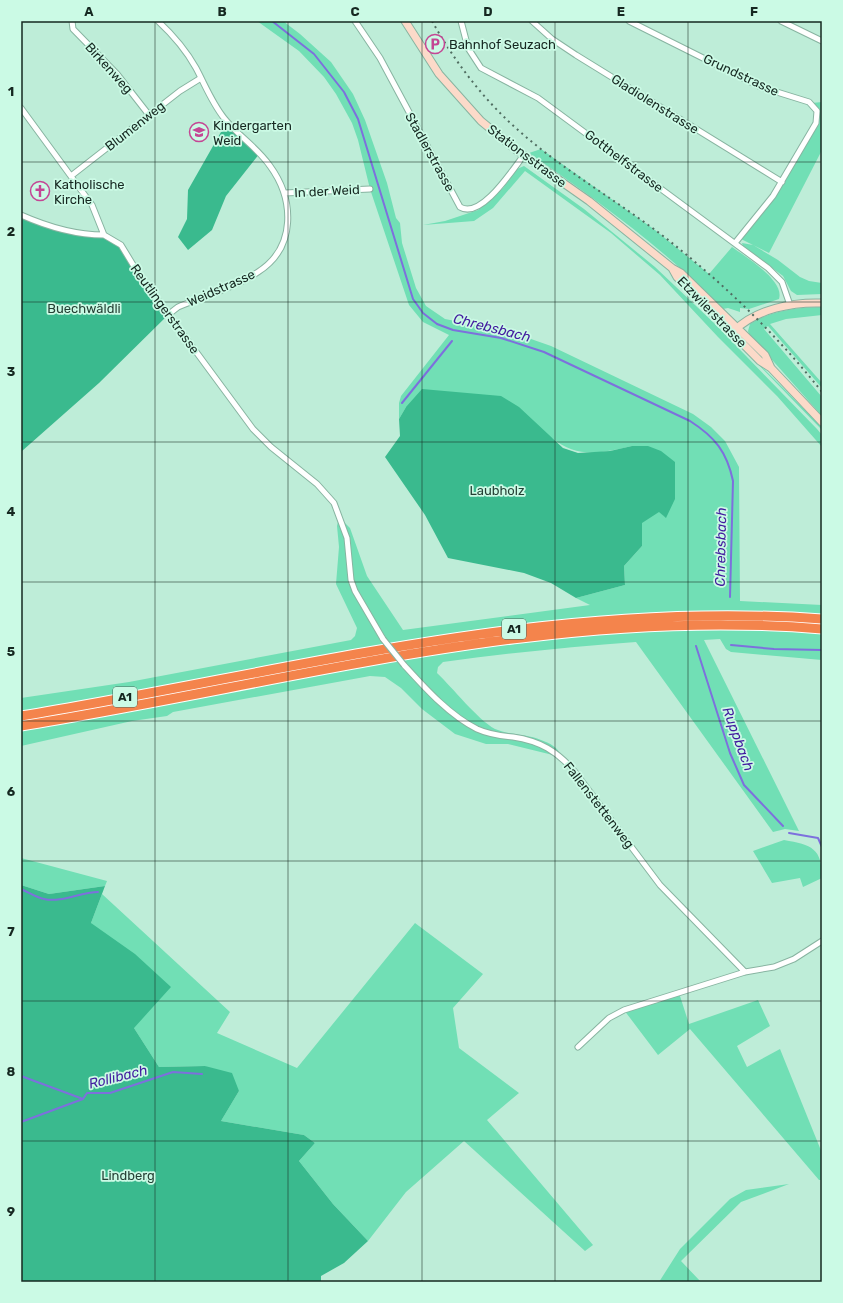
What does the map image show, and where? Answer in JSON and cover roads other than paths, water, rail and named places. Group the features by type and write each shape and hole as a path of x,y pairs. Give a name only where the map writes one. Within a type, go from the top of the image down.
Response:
{"highway":[{"name":"A1","path":"21,716 344,655 514,629 581,621 665,616 762,616 822,619"},
{"name":"A1","path":"22,726 342,665 520,637 618,628 688,625 743,624 822,629"},
{"name":"A1","path":"21,712 40,713"}],"main road":[{"name":"Stationsstrasse","path":"405,21 423,51 452,91 481,121 524,155 589,201 672,268"},
{"name":"Etzwilerstrasse","path":"672,268 677,277 735,330 760,361 771,368 822,422"},
{"path":"735,330 747,320 765,312 790,305 822,303"}],"street":[{"name":"Birkenweg","path":"72,21 73,29 117,74 149,115"},
{"name":"Weidstrasse","path":"158,21 182,47 219,112 234,129 263,156 276,174 285,193 288,210 288,228 283,243 272,260 253,275 178,307 169,314"},
{"name":"Stadlerstrasse","path":"355,21 380,58 460,206 468,210 473,209 489,198 524,155"},
{"name":"Gotthelfstrasse","path":"461,21 468,48 481,68 538,98 735,243 775,274 785,288 790,305"},
{"name":"Gladiolenstrasse","path":"532,21 570,51 782,182"},
{"name":"Grundstrasse","path":"629,21 757,85 777,93 807,101 814,105 818,114 816,123 782,182 763,210 735,243"},
{"path":"781,21 822,41"},
{"name":"Blumenweg","path":"70,176 149,115 201,78"},
{"path":"21,108 92,205 104,235 85,235 58,229 21,216"},
{"name":"In der Weid","path":"285,193 370,189"},
{"name":"Reutlingerstrasse","path":"104,235 121,245 138,274 169,314 224,393 253,429 271,447 317,484 329,496"},
{"name":"Fallenstettenweg","path":"329,496 334,503 347,538 351,580 355,591 383,639 404,665 442,703 470,725 489,733 521,738 544,745 561,757 579,778 667,894 745,972"},
{"path":"578,1047 609,1018 624,1010 745,972 781,964 794,959 822,941"}],"waterway":[{"name":"Chrebsbach","path":"272,21 314,54 344,92 358,119 413,299 423,313 437,324 453,330 501,338 544,352 690,421 713,439 719,446 727,462 733,481 730,597"},
{"path":"402,403 452,341"},
{"name":"Chrebsbach","path":"731,645 774,649 822,650"},
{"name":"Ruppbach","path":"696,646 730,753 744,785 783,826"},
{"name":"Ruppbach","path":"789,833 818,838 822,847"},
{"path":"21,889 38,897 51,900 98,892"},
{"name":"Rollibach","path":"21,1122 83,1099 87,1093 110,1093 173,1072 202,1074"},
{"path":"21,1076 83,1099"}],"railway":[{"path":"432,21 450,51 470,79 505,118 554,159 667,239 709,274 768,330 822,392"}],"place":[{"name":"Bahnhof Seuzach","path":"435,44"},
{"name":"Kindergarten Weid","path":"199,132"},
{"name":"Katholische Kirche","path":"40,191"}],"park label":[{"name":"Buechwäldli","path":"84,308"},
{"name":"Laubholz","path":"497,490"},
{"name":"Lindberg","path":"128,1175"}]}
